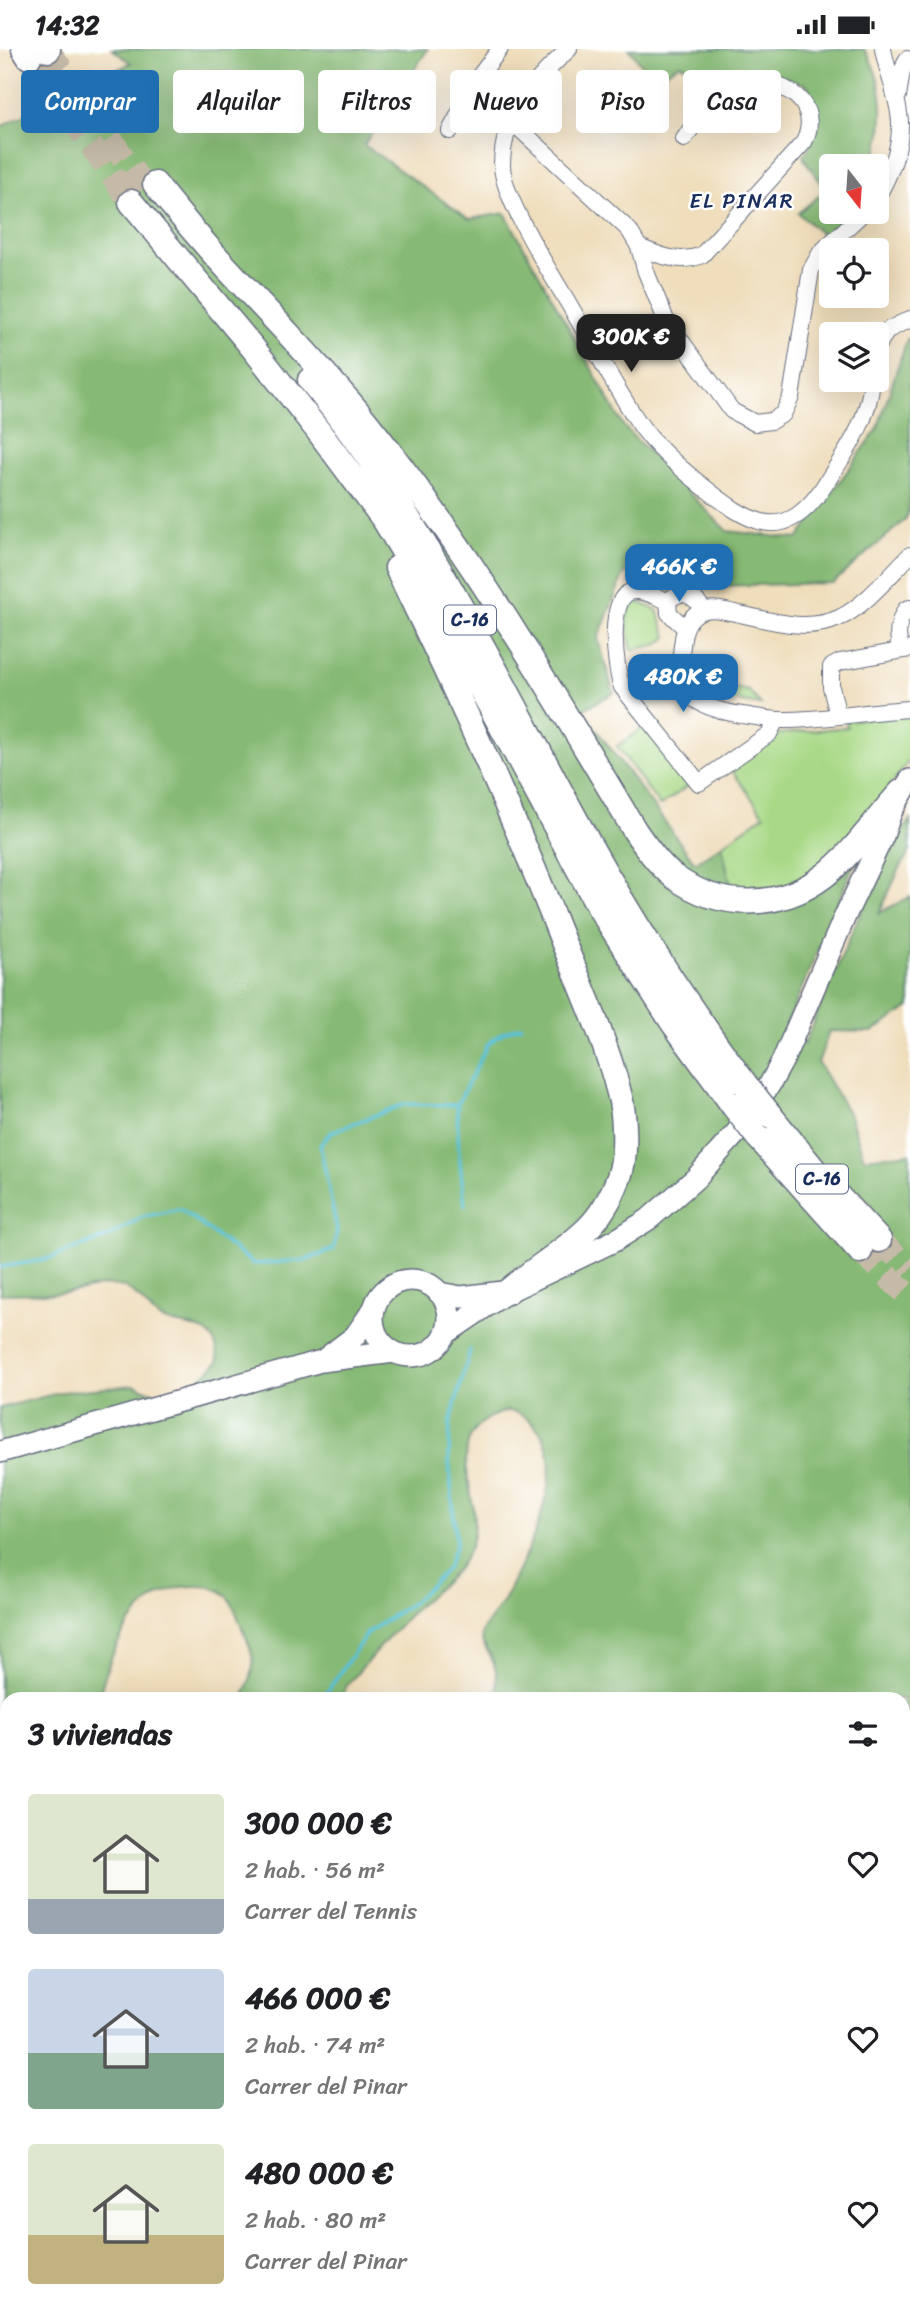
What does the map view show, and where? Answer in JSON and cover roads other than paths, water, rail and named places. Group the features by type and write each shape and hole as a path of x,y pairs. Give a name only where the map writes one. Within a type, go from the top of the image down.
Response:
{"highway":[{"name":"C-16","path":"144,192 253,348 385,521 435,604 606,919 667,1013 763,1125 821,1178 870,1246"},
{"name":"C-16","path":"144,192 321,394 397,498 458,599 623,903 700,1023 739,1094"},
{"path":"144,192 243,285 327,376 400,465 486,587 635,831 654,857 672,875 698,890 739,902 769,901 799,891 824,876 846,856 878,816 907,792"},
{"path":"365,496 376,526 455,687 531,859 620,1093 625,1127 620,1174 604,1208 587,1230 507,1291"}],"main road":[{"path":"373,1310 373,1327 377,1337 388,1349 407,1356 421,1355 433,1349 445,1334 507,1291 615,1240 649,1219 696,1178 737,1132 771,1084 883,836 891,812 907,792"},
{"path":"321,1361 355,1336 384,1291 399,1282 420,1281 439,1293 449,1314 445,1334"},
{"path":"439,1293 461,1297 507,1291"},
{"path":"0,1452 321,1361 394,1352"}],"street":[{"path":"484,70 500,49"},
{"path":"547,70 569,49"},
{"path":"883,49 893,58 908,58 898,86 897,102"},
{"path":"883,49 900,117 897,150 889,177"},
{"path":"639,247 664,257 690,260 702,255 804,142 809,124 806,111 798,97 787,87 750,82 733,87 717,97 699,116 684,139"},
{"path":"506,133 501,167 509,196 636,419 668,458 716,497 746,518 760,522 782,522 804,513 815,502 863,422 870,392"},
{"path":"524,133 629,230 639,247 646,272 666,320 733,411 755,423 771,421 783,414 791,397 811,270 821,252 851,224"},
{"path":"889,330 910,319"},
{"path":"910,555 851,612 823,624 794,625 718,610 704,610 692,617 685,628 679,673 683,686 692,698 712,709 776,720 838,716 910,706"},
{"path":"668,601 642,591 628,593 622,597 617,610 617,668 622,687 699,783 769,734 776,720"},
{"path":"668,601 677,594 688,593 704,610"},
{"path":"668,601 669,613 685,628"},
{"path":"905,650 898,643 900,619 906,609 910,608"},
{"path":"838,716 831,687 831,667 840,662 905,650"}],"waterway":[{"path":"0,1267 44,1260 108,1237 142,1217 180,1209 254,1264 306,1260 334,1249 337,1230 320,1145 331,1132 405,1104 457,1105 488,1044 502,1033 521,1026"},
{"path":"457,1106 465,1205"},
{"path":"327,1692 367,1633 413,1602 447,1569 456,1544 449,1460 450,1424 470,1350"}],"tunnel":[{"path":"48,50 146,190"},
{"path":"29,57 131,202"},
{"path":"879,1240 910,1269"},
{"path":"860,1251 910,1297"}],"district":[{"name":"EL PINAR","path":"742,201"}]}
